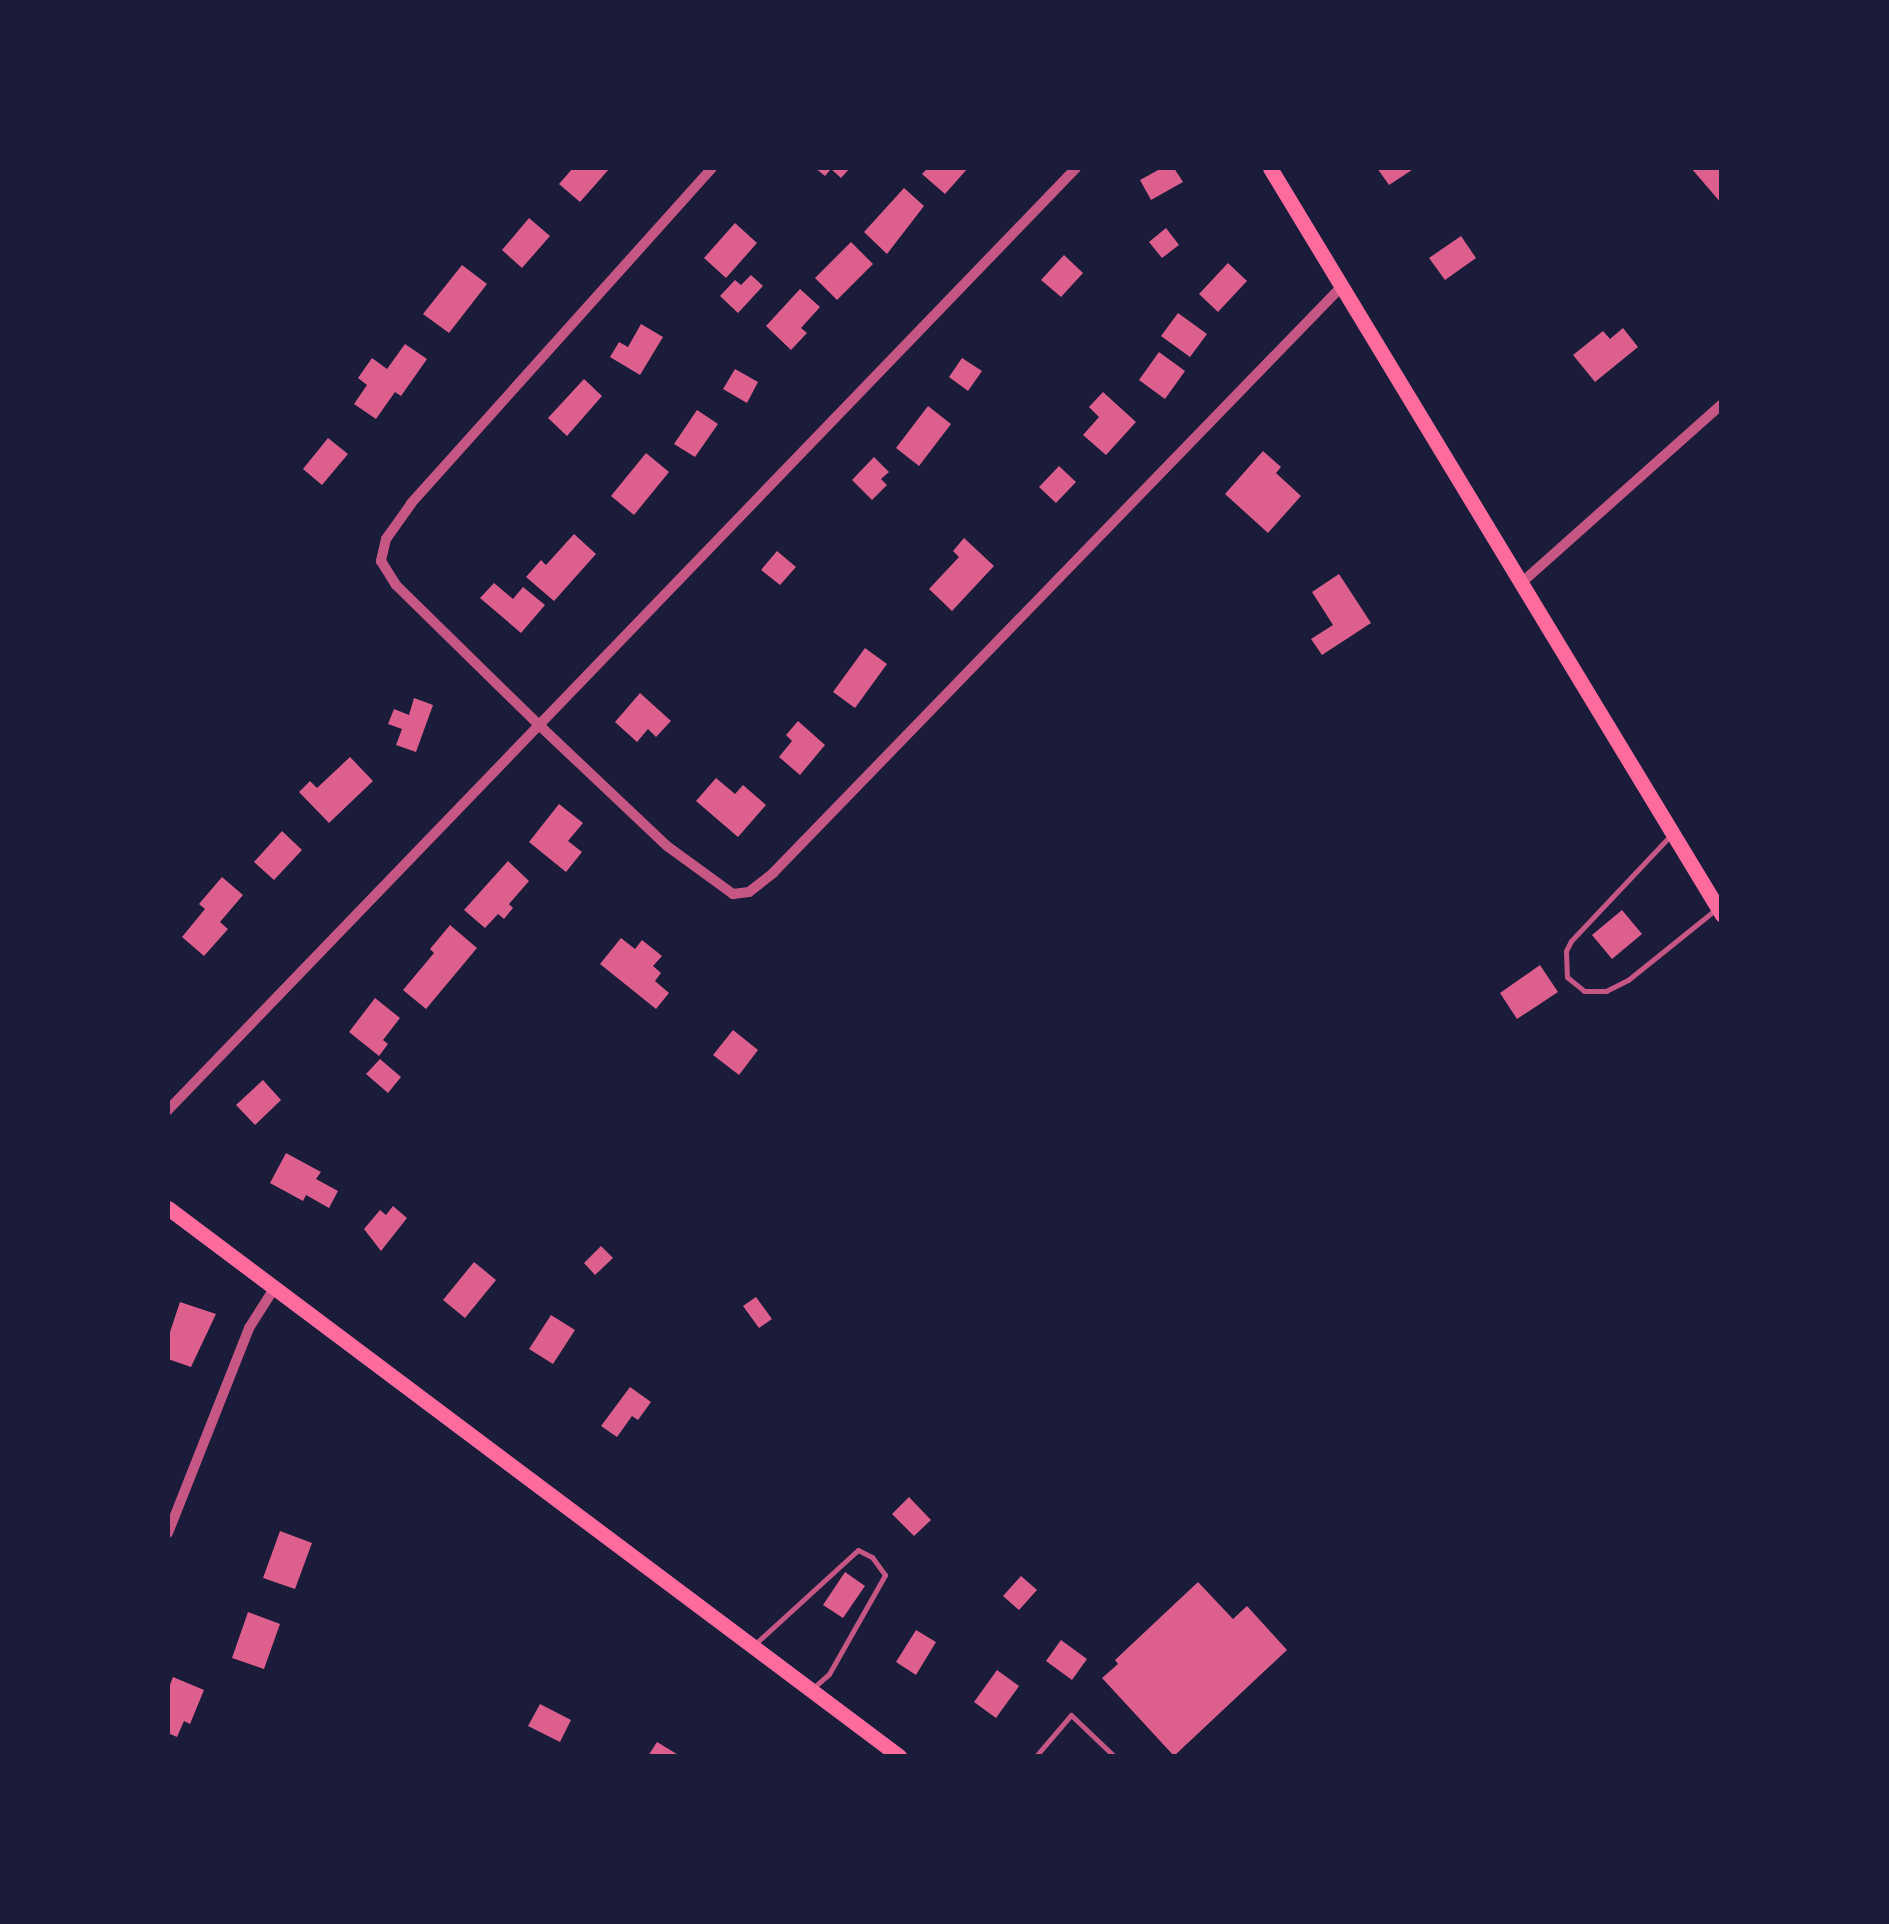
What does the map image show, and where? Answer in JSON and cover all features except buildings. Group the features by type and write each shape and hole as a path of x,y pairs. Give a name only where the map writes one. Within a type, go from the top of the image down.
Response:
{"main road":[{"path":"1270,168 1719,912"},
{"path":"168,1208 899,1756"}],"street":[{"path":"712,168 411,504 383,547 382,567 539,725 698,872 722,889 742,893 773,873 1342,286"},
{"path":"168,1110 1076,168"},
{"path":"1520,584 1722,404"},
{"path":"168,1533 249,1328 275,1287"}],"lane":[{"path":"1672,834 1572,941 1566,951 1568,977 1584,991 1606,990 1628,980 1719,912"},
{"path":"752,1646 858,1550 872,1557 885,1575 829,1674 810,1690"},
{"path":"1036,1756 1071,1716 1114,1756"}]}
